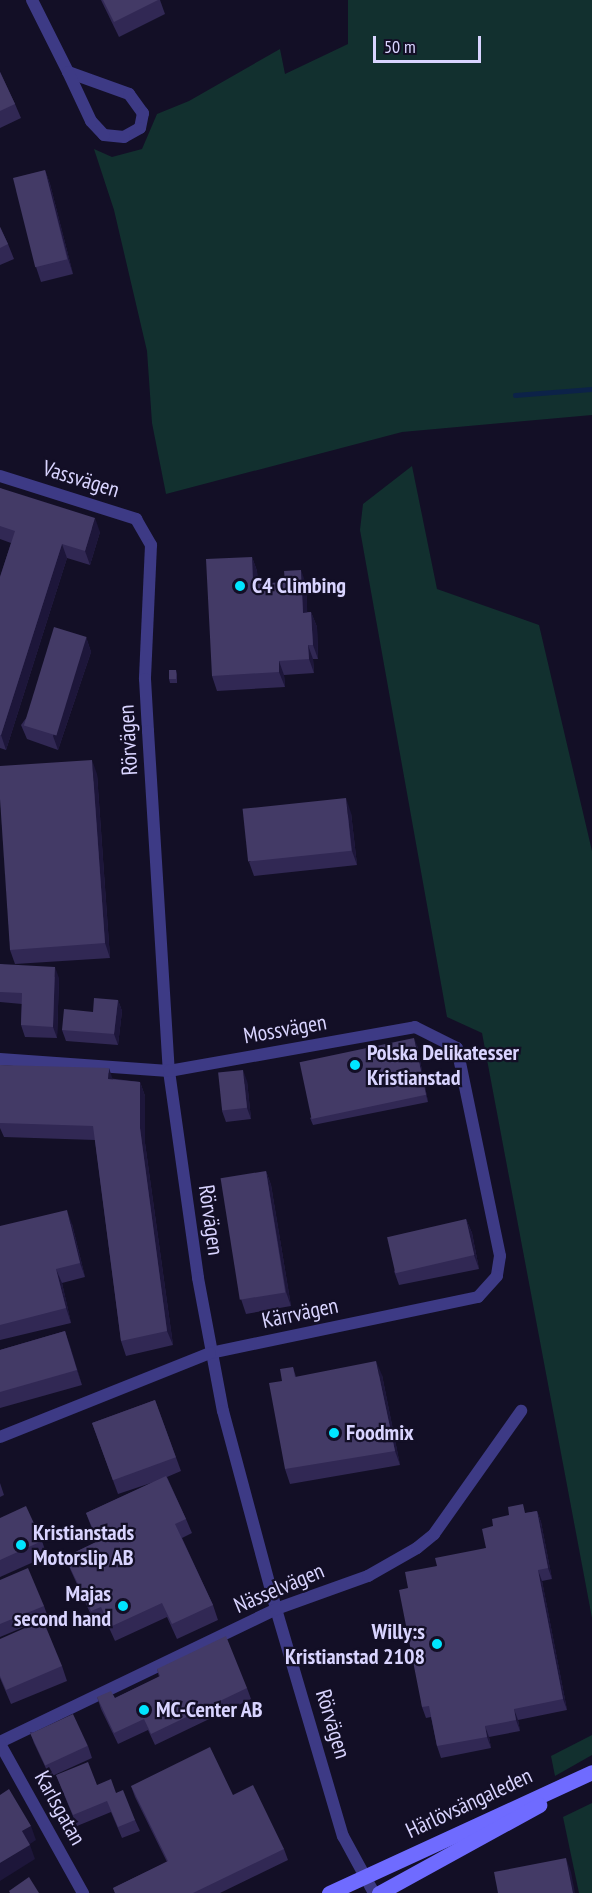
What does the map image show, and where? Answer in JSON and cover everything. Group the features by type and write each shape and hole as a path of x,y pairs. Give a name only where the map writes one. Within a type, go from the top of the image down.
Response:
{"main road":[{"name":"Härlövsängaleden","path":"329,1893 364,1875 592,1773"},
{"name":"Härlövsängaleden","path":"379,1893 592,1773"}],"street":[{"path":"32,0 92,121 104,135 124,137 140,128 143,113 129,94 68,72"},
{"name":"Vassvägen","path":"0,476 108,508 136,519 144,530"},
{"name":"Rörvägen","path":"144,530 153,557 146,679 169,1071 210,1353 276,1609 343,1836 374,1893"},
{"name":"Mossvägen","path":"0,1059 169,1071 415,1027 457,1048 479,1162"},
{"name":"Kärrvägen","path":"0,1437 210,1353 478,1297 497,1276 500,1256 479,1162"},
{"name":"Nässelvägen","path":"0,1743 276,1609 368,1576 428,1541 521,1411"},
{"name":"Karlsgatan","path":"0,1743 83,1893"}],"green space":[{"path":"348,0 592,0 592,415 402,432 166,494 152,423 147,351 114,210 94,149 112,157 142,149 157,114 189,101 280,49 285,74 348,44"},
{"path":"412,466 437,589 539,625 592,851 592,1618 482,1033 447,1017 360,530 363,504"},
{"path":"592,1735 592,1755 555,1776 551,1756"},
{"path":"592,1803 592,1893 579,1893 563,1817"}],"building":[{"path":"103,0 158,0 114,22"},
{"path":"0,72 15,104 0,111"},
{"path":"45,170 67,259 35,267 13,178"},
{"path":"0,227 8,244 0,248"},
{"path":"0,488 95,518 85,551 62,544 1,735 0,577 15,531 0,526"},
{"path":"252,557 253,584 285,582 284,571 301,570 303,613 311,612 313,645 308,645 309,659 279,661 279,672 212,676 206,559"},
{"path":"54,627 87,637 56,735 24,725"},
{"path":"169,670 176,670 176,679 169,679"},
{"path":"92,760 105,943 10,950 0,766"},
{"path":"346,798 352,851 248,862 243,809"},
{"path":"0,964 55,967 53,1027 21,1025 22,993 0,992"},
{"path":"94,998 118,1000 114,1034 62,1030 64,1009 93,1012"},
{"path":"414,1038 426,1095 312,1119 300,1062"},
{"path":"0,1065 109,1068 108,1079 140,1082 140,1128 167,1331 121,1341 93,1126 0,1123"},
{"path":"243,1070 247,1108 222,1110 218,1073"},
{"path":"266,1171 285,1292 240,1300 221,1178"},
{"path":"67,1210 80,1263 56,1269 66,1308 0,1325 0,1226"},
{"path":"466,1219 474,1255 395,1273 387,1237"},
{"path":"65,1331 77,1370 0,1392 0,1350"},
{"path":"376,1361 395,1451 285,1469 269,1383 282,1381 280,1369 293,1367 295,1377"},
{"path":"155,1400 176,1457 113,1480 92,1423"},
{"path":"166,1476 186,1519 175,1524 213,1605 172,1624 162,1603 110,1627 101,1607 91,1611 65,1557 98,1541 86,1513"},
{"path":"523,1504 525,1513 537,1511 548,1568 538,1570 563,1699 514,1709 516,1720 485,1726 487,1737 437,1746 429,1706 422,1707 399,1590 408,1588 405,1572 437,1566 435,1558 486,1548 482,1529 493,1526 492,1519 509,1515 508,1507"},
{"path":"26,1506 42,1541 0,1560 0,1518"},
{"path":"28,1568 44,1606 0,1624 0,1580"},
{"path":"43,1620 62,1666 6,1690 0,1676 0,1639"},
{"path":"226,1636 247,1688 151,1734 144,1719 114,1733 97,1697 111,1691 115,1698 160,1676 157,1669"},
{"path":"73,1714 88,1746 45,1766 30,1734"},
{"path":"210,1747 233,1795 253,1785 284,1849 193,1893 115,1893 113,1888 168,1861 131,1786"},
{"path":"88,1762 97,1785 111,1779 116,1793 123,1790 135,1820 118,1827 107,1801 73,1815 56,1775"},
{"path":"9,1789 31,1826 22,1831 30,1845 0,1863 0,1795"},
{"path":"566,1858 573,1893 498,1893 494,1872"},
{"path":"29,1877 39,1893 10,1893 9,1891"}],"waterway":[{"path":"515,395 592,389"}],"place":[{"name":"C4 Climbing","path":"240,586"},
{"name":"Polska Delikatesser Kristianstad","path":"355,1065"},
{"name":"Foodmix","path":"334,1433"},
{"name":"Kristianstads Motorslip AB","path":"21,1545"},
{"name":"Majas second hand","path":"123,1606"},
{"name":"Willy:s Kristianstad 2108","path":"437,1644"},
{"name":"MC-Center AB","path":"144,1710"}]}
